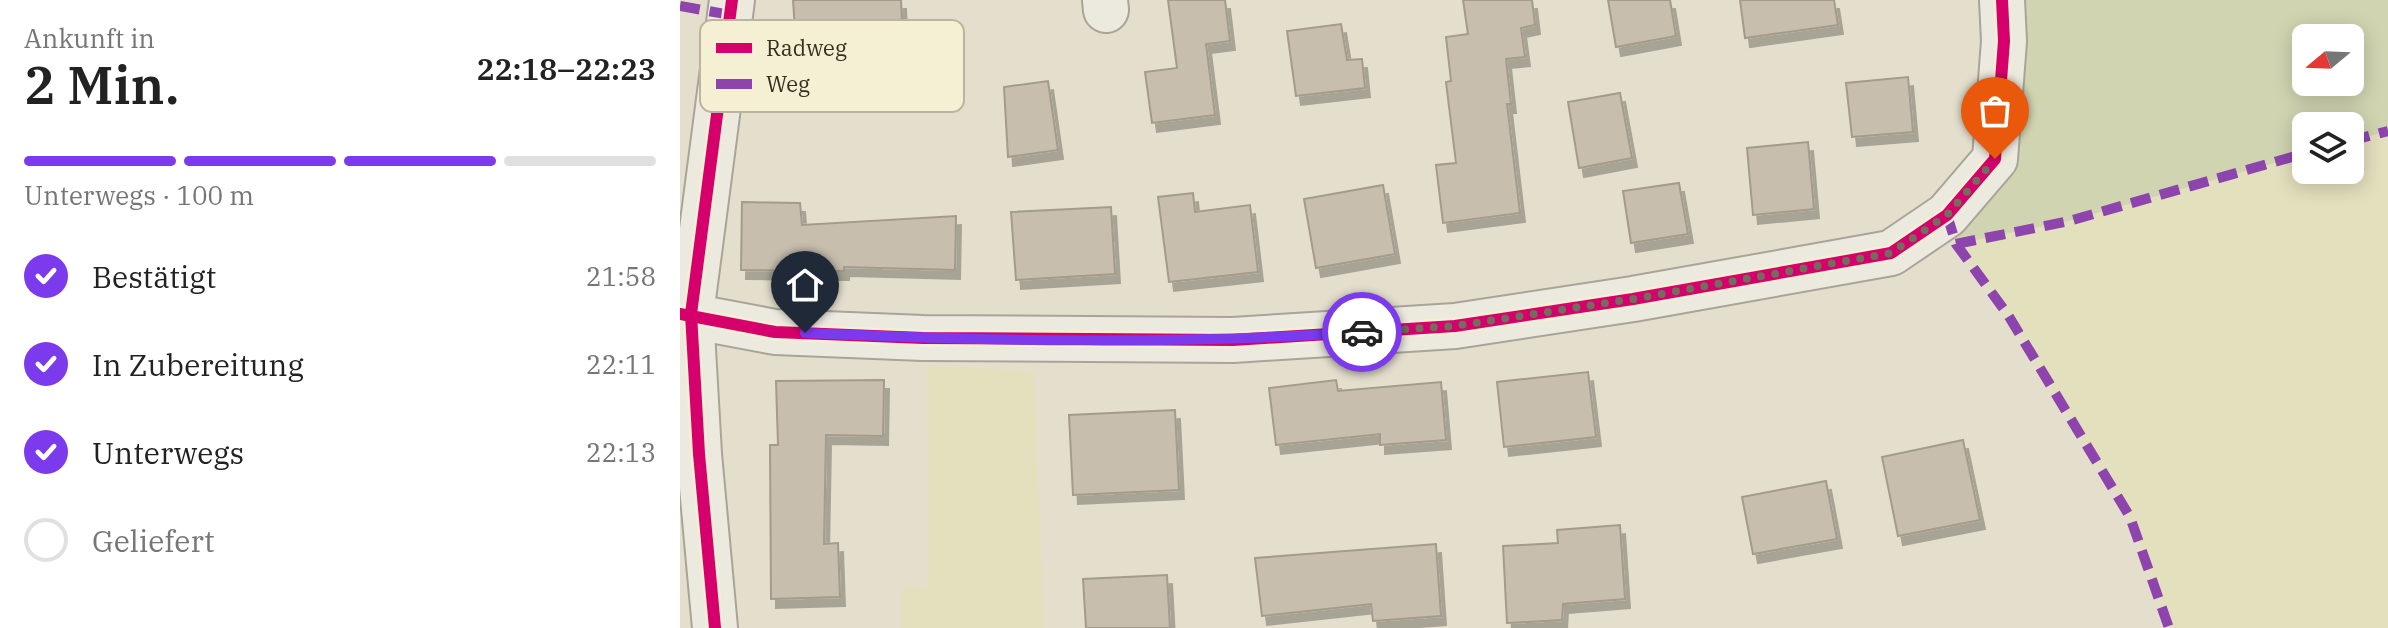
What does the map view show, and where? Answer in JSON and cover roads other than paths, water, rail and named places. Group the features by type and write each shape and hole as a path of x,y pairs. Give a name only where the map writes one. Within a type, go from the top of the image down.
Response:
{"street":[{"path":"729,20 732,0"},
{"path":"686,314 775,332 923,338 1233,340 1455,326 1633,299 1891,253 1947,215 1995,159 2004,41 2002,0"},
{"path":"715,628 689,464 686,314 716,112"}]}
